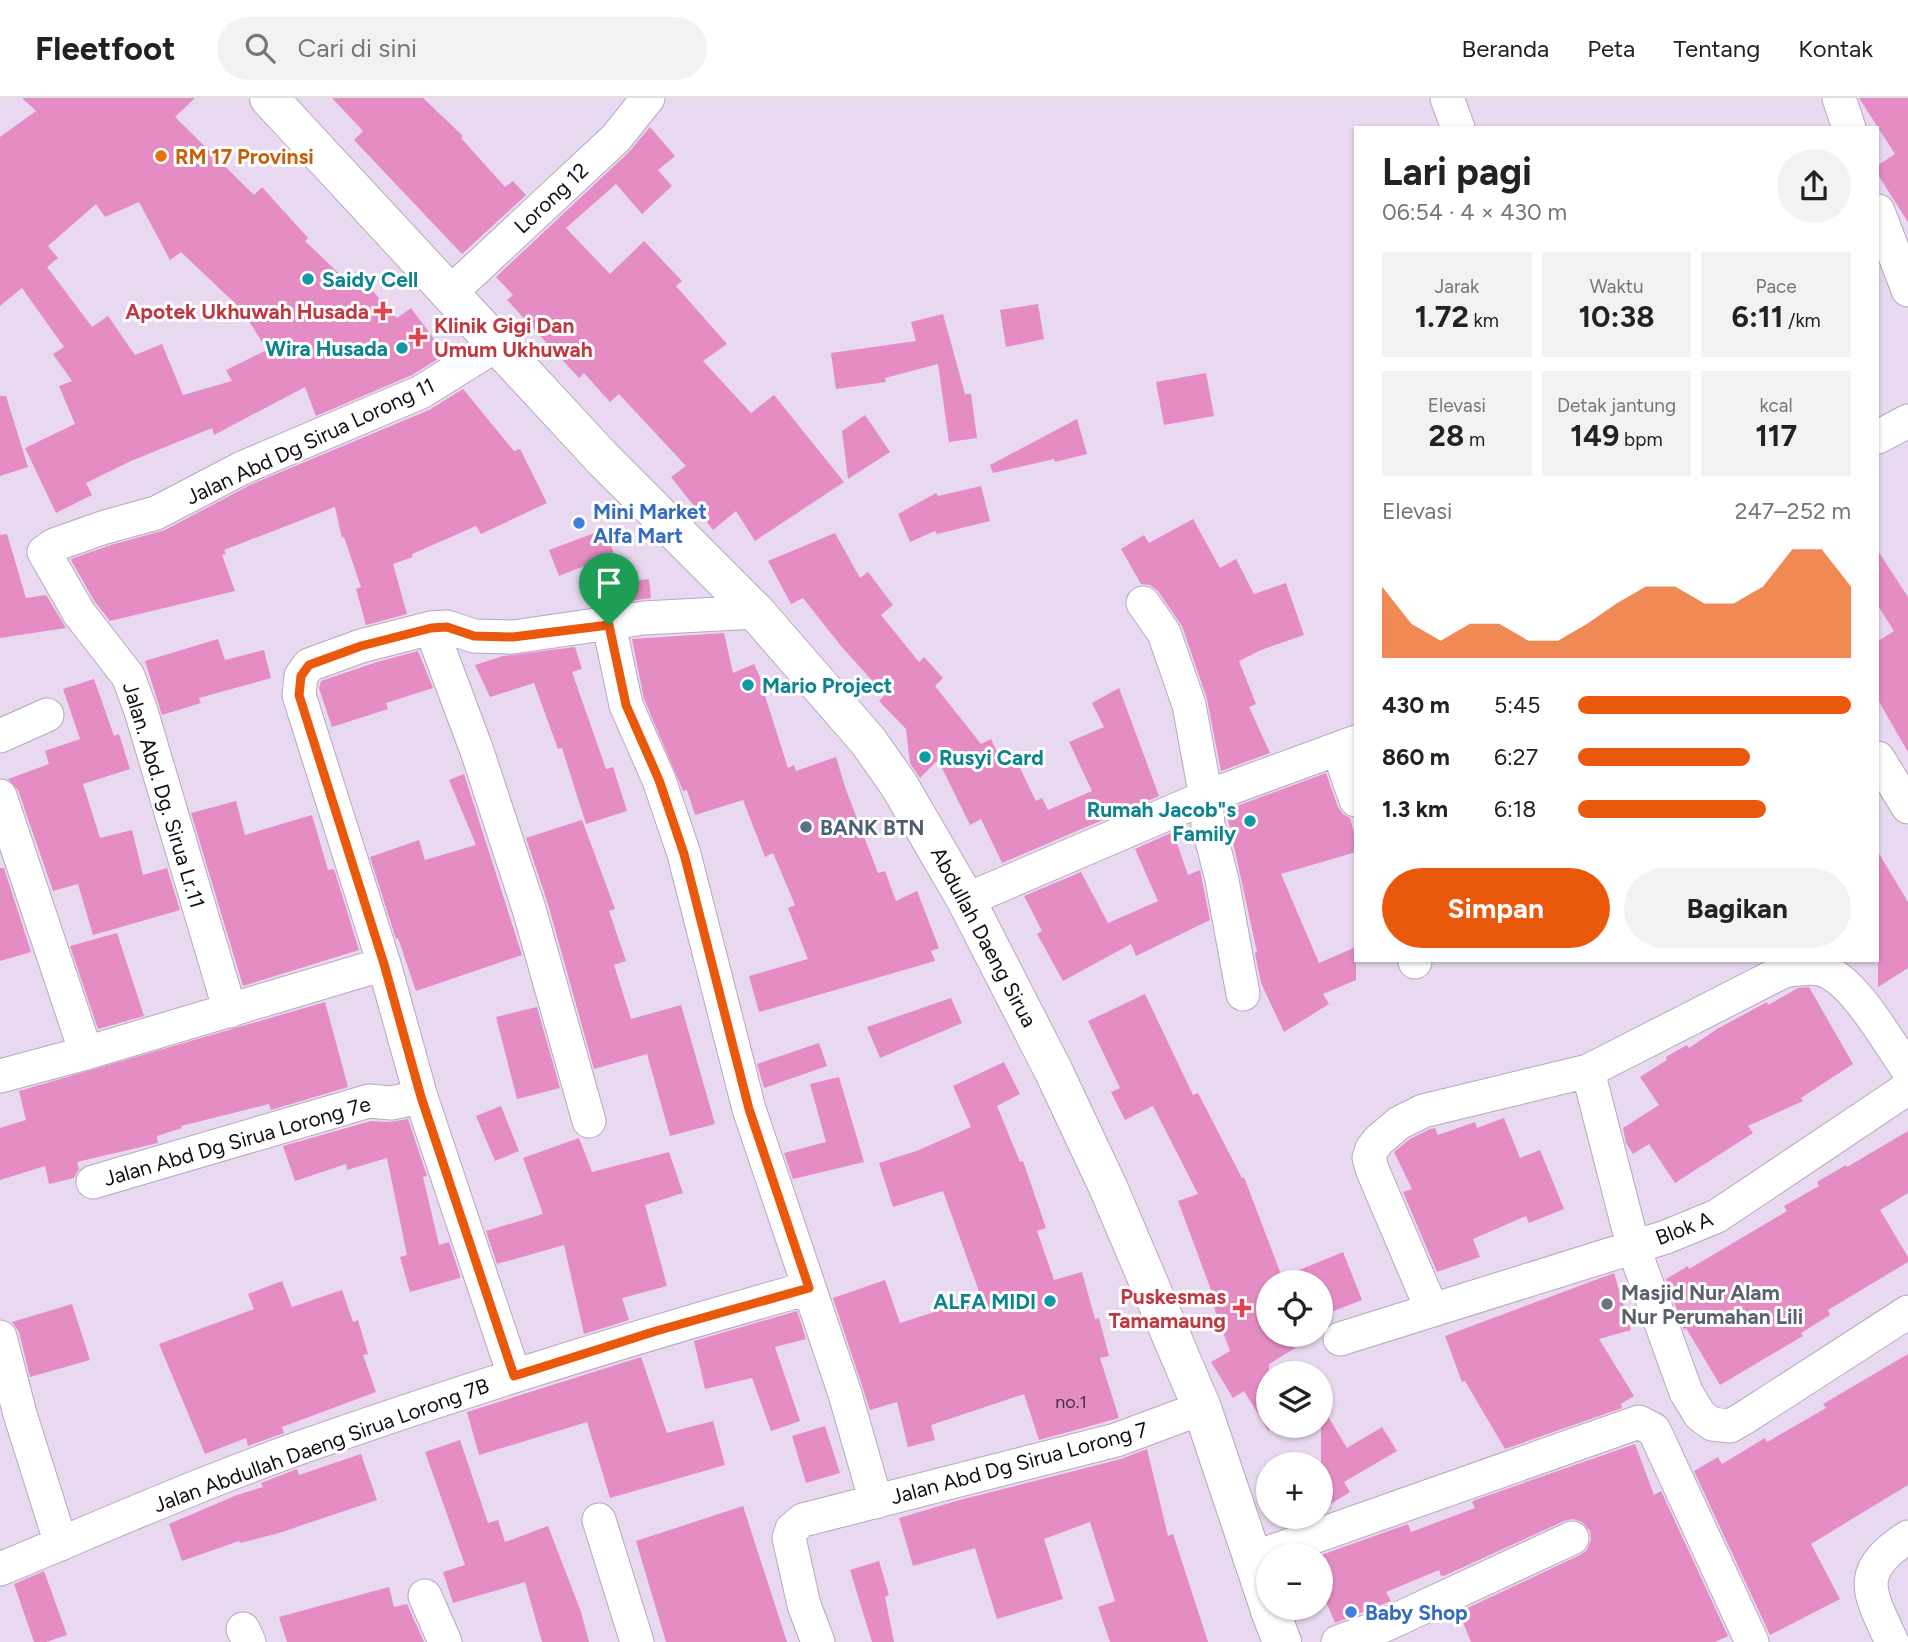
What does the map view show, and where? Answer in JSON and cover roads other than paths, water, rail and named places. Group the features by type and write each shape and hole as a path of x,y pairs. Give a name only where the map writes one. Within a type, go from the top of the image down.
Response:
{"main road":[{"name":"Abdullah Daeng Sirua","path":"269,98 603,459 756,612 868,741 899,785 965,900 1053,1070 1108,1187 1202,1408 1256,1573"},
{"name":"Abdullah Daeng Sirua","path":"1274,1620 1282,1642"}],"street":[{"name":"Lorong 12","path":"450,293 616,138 648,98"},
{"path":"1447,98 1457,126"},
{"path":"1839,98 1848,126"},
{"path":"1890,220 1908,289"},
{"name":"Jalan Abd Dg Sirua Lorong 11","path":"156,513 242,468 421,392 498,344"},
{"path":"1879,436 1908,421"},
{"name":"Jalan. Abd. Dg. Sirua Lr.11","path":"156,513 105,527 54,545 44,552 79,613 128,676 230,1011"},
{"path":"1143,603 1164,633 1189,705 1209,825 1243,994"},
{"path":"514,1376 421,1097 384,964 299,695 301,676 309,665 361,646 431,628 447,627 474,636 513,637 644,618 756,612"},
{"path":"609,625 626,705 659,780 684,854 749,1109 845,1394 876,1502"},
{"path":"431,628 477,751 520,882 589,1121"},
{"path":"0,736 47,715"},
{"path":"965,900 1206,797 1347,745 1354,788"},
{"path":"1879,760 1908,807"},
{"path":"0,796 8,848 86,1053"},
{"path":"0,1076 384,964"},
{"path":"1432,1310 1369,1158 1372,1149 1394,1128 1423,1111 1588,1072 1784,971 1809,968 1824,971 1849,988 1907,1087"},
{"path":"1588,1072 1633,1246 1686,1392 1700,1415 1712,1424 1730,1426 1908,1312"},
{"name":"Blok A","path":"1340,1339 1666,1237 1717,1216 1907,1087"},
{"name":"Jalan Abd Dg Sirua Lorong 7e","path":"93,1182 369,1101 391,1103 421,1097"},
{"name":"Jalan Abdullah Daeng Sirua Lorong 7B","path":"0,1569 298,1449 656,1331 809,1288"},
{"path":"0,1337 10,1415 61,1544"},
{"name":"Jalan Abd Dg Sirua Lorong 7","path":"818,1642 804,1605 789,1538 792,1529 803,1520 1116,1440 1202,1408"},
{"path":"1251,1559 1639,1422 1654,1430 1752,1642"},
{"path":"599,1520 637,1642"},
{"path":"1892,1642 1875,1605 1870,1583 1873,1571 1886,1551 1908,1537"},
{"path":"1338,1642 1385,1625 1572,1538"},
{"path":"425,1596 445,1642"}],"place":[{"name":"RM 17 Provinsi","path":"161,156"},
{"name":"Saidy Cell","path":"308,279"},
{"name":"Apotek Ukhuwah Husada","path":"383,311"},
{"name":"Klinik Gigi Dan Umum Ukhuwah","path":"418,337"},
{"name":"Wira Husada","path":"402,348"},
{"name":"Mini Market Alfa Mart","path":"579,523"},
{"name":"Mario Project","path":"748,685"},
{"name":"Rusyi Card","path":"925,757"},
{"name":"Rumah Jacob\"s Family","path":"1250,821"},
{"name":"BANK BTN","path":"806,827"},
{"name":"ALFA MIDI","path":"1050,1301"},
{"name":"Masjid Nur Alam Nur Perumahan Lili","path":"1607,1304"},
{"name":"Puskesmas Tamamaung","path":"1242,1308"},
{"name":"Baby Shop","path":"1351,1612"}]}
